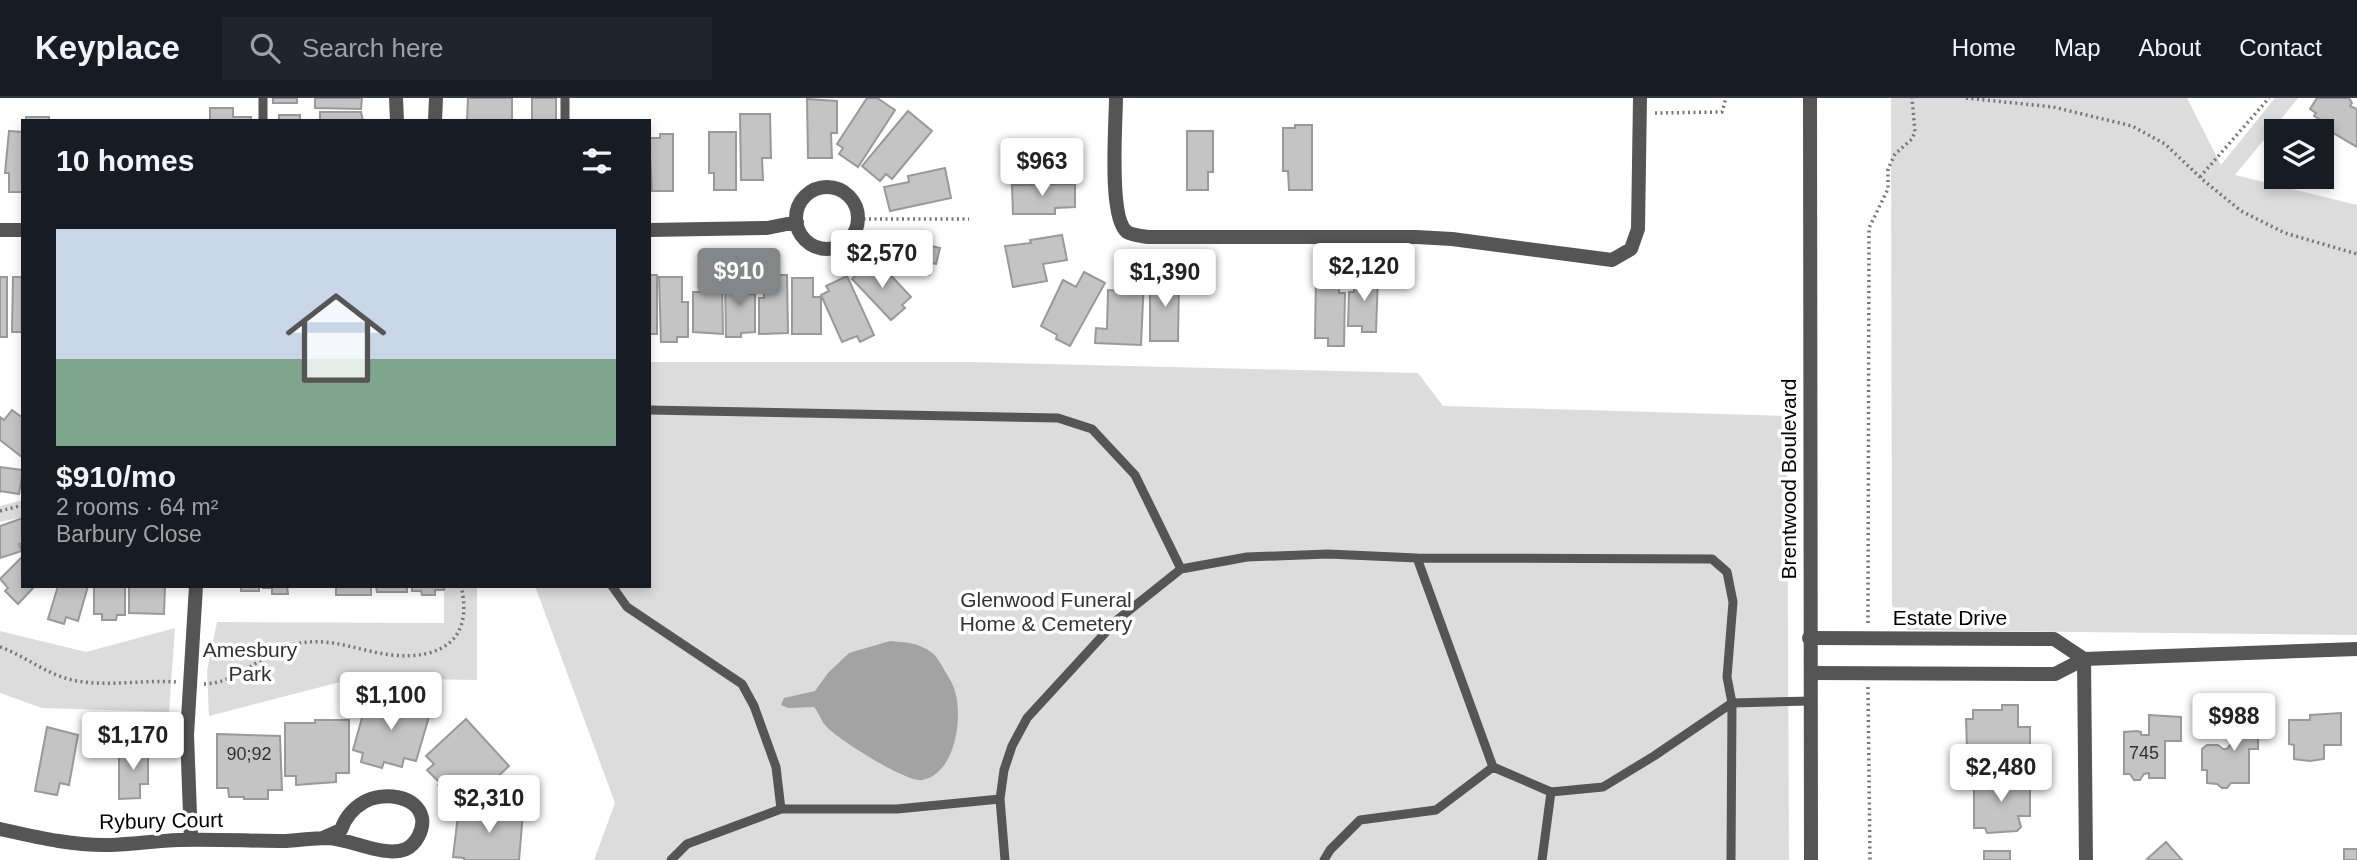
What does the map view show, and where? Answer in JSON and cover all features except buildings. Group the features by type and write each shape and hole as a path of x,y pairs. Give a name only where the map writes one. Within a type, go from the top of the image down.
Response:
{"street":[{"path":"396,98 397,119"},
{"path":"435,119 436,98"},
{"path":"1116,98 1115,203 1119,221 1128,233 1148,237 1452,239 1612,260 1631,249 1638,229 1640,105"},
{"name":"Brentwood Boulevard","path":"1810,98 1811,860"},
{"path":"825,187 845,192 852,200 858,219 852,237 834,248 824,249 806,240 797,222 801,203 816,190 825,187"},
{"path":"651,230 767,228 797,222"},
{"path":"0,230 21,230"},
{"path":"191,840 187,776 196,588"},
{"name":"Estate Drive","path":"1810,638 2054,639 2084,659"},
{"path":"1811,673 2055,674 2084,659 2357,649"},
{"path":"2084,659 2086,860"},
{"name":"Rybury Court","path":"0,829 53,840 108,845 191,840 323,838 346,839 366,848 386,850 404,849 415,842 422,830 422,817 414,804 401,798 383,796 366,801 353,810 341,830 323,838"}],"lane":[{"path":"263,98 263,119"},
{"path":"565,98 565,119"},
{"path":"651,410 1058,418 1092,429 1135,475 1181,569"},
{"path":"1004,860 1000,799 1008,758 1027,718 1117,620 1181,569 1247,557 1328,554 1417,558 1712,559 1727,572 1733,602 1727,677 1732,703 1731,860"},
{"path":"1417,558 1493,767 1550,792 1603,787 1732,703 1810,701"},
{"path":"613,588 626,607 742,684 754,706 776,767 781,809"},
{"path":"1324,860 1329,850 1360,820 1436,810 1493,767"},
{"path":"1542,860 1550,792"},
{"path":"671,860 687,844 781,809 897,809 1000,799"}],"path":[{"path":"1640,105 1721,112 1726,98"},
{"path":"1868,638 1869,229 1888,189 1888,169 1895,154 1912,139 1915,132 1912,98"},
{"path":"1966,98 2053,107 2132,126 2165,144 2241,211 2285,233 2357,254"},
{"path":"2200,177 2269,98"},
{"path":"858,219 969,219"},
{"path":"0,511 21,506"},
{"path":"0,647 56,675 79,681 224,681 283,648 298,643 317,641 344,644 391,655 440,649 460,632 465,617 461,588"},
{"path":"1868,673 1870,860"}],"green space":[{"path":"1891,98 2187,98 2221,165 2275,98 2298,98 2281,119 2264,119 2264,140 2235,175 2264,182 2264,189 2292,189 2357,205 2357,635 1907,630 1892,605"},
{"name":"Glenwood Funeral Home & Cemetery","path":"651,362 970,362 1418,373 1443,406 1787,416 1789,860 594,860 615,803 536,588 651,588"},
{"path":"21,501 21,517 0,522 0,506"},
{"name":"Amesbury Park","path":"444,588 477,588 477,680 356,678 209,716 207,671 217,622 444,623"},
{"name":"Amesbury Park","path":"175,628 169,712 42,708 0,693 0,631 86,652"}],"shaded area":[{"path":"890,641 917,645 933,653 951,682 957,699 957,727 950,755 943,767 922,780 902,775 856,749 825,725 814,707 788,708 781,705 784,698 815,691 828,673 849,653"}]}
